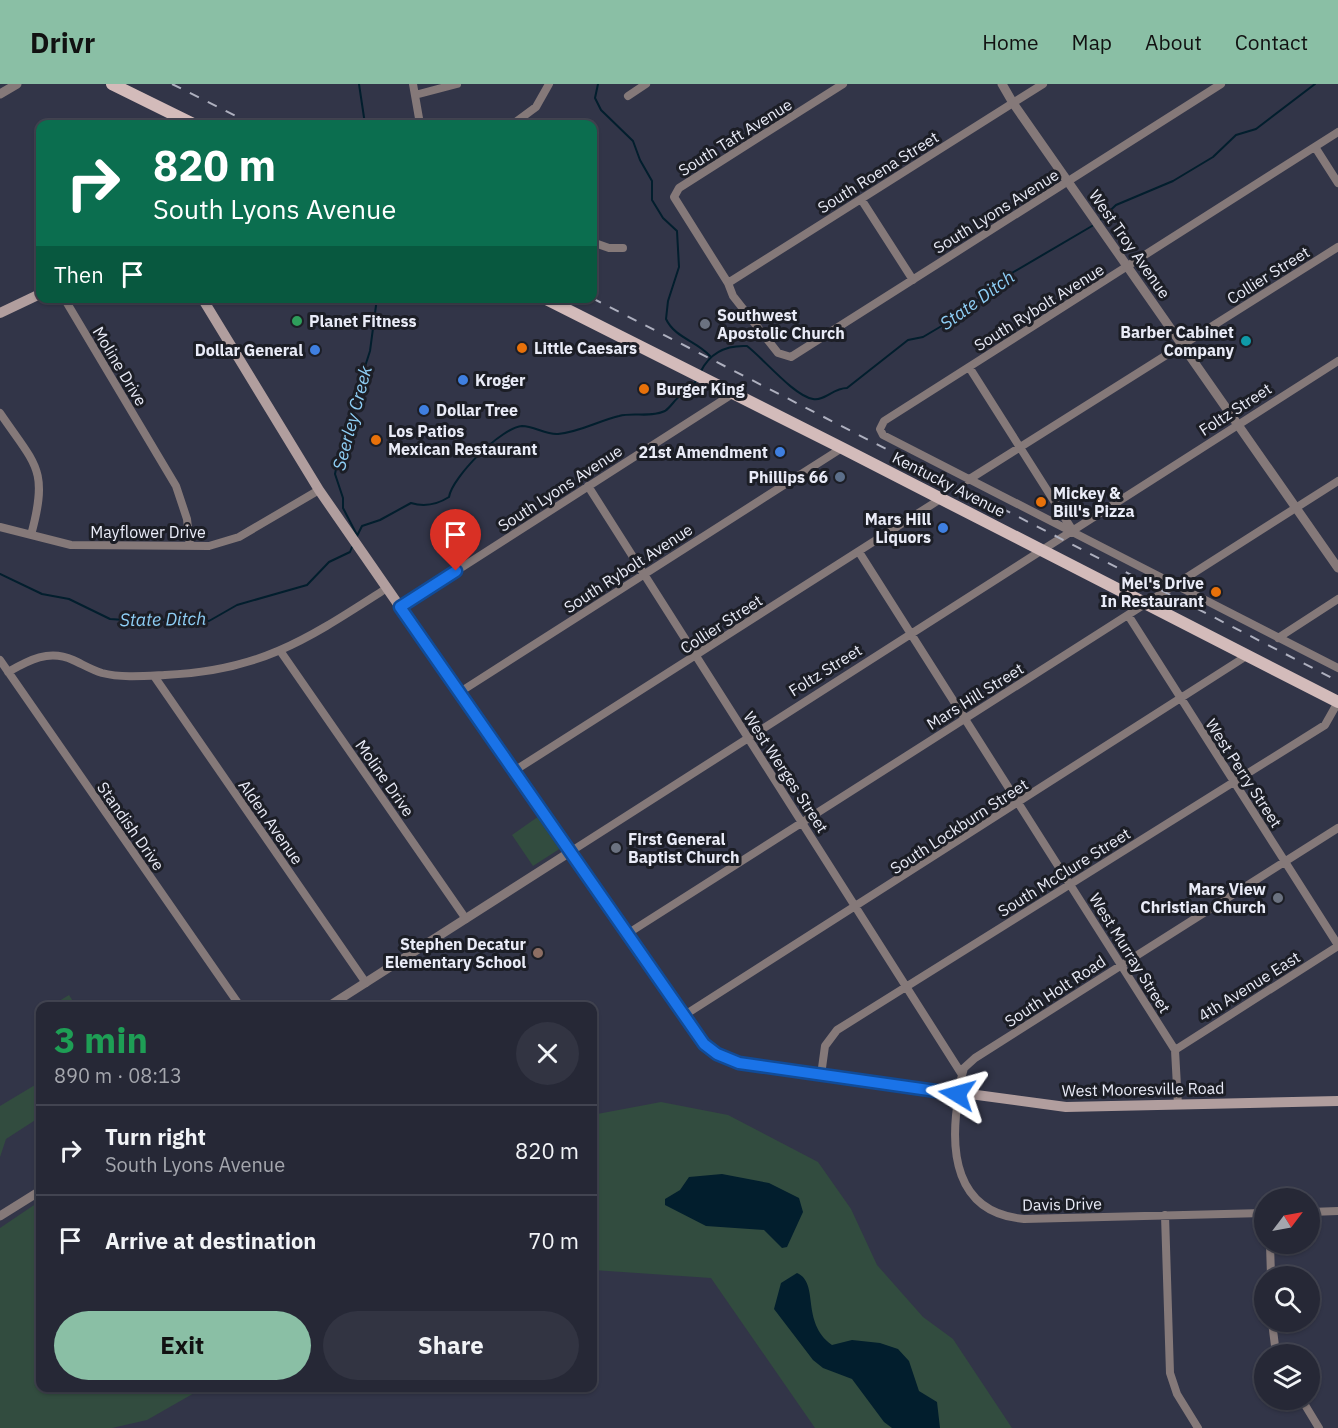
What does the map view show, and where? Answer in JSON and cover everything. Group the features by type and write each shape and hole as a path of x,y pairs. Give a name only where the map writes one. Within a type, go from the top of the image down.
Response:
{"main road":[{"path":"112,84 185,120"},
{"path":"0,313 36,296"},
{"name":"West Mooresville Road","path":"205,303 319,490 683,1016 707,1047 726,1059 820,1075 1073,1107 1338,1101"},
{"name":"Kentucky Avenue","path":"554,303 942,498 1338,702"}],"street":[{"path":"0,94 17,84"},
{"path":"413,84 419,120"},
{"path":"415,95 457,84"},
{"path":"518,120 536,107 549,84"},
{"path":"628,96 646,84"},
{"name":"South Taft Avenue","path":"728,283 674,196 679,188 843,84"},
{"name":"West Troy Avenue","path":"1002,84 1338,568"},
{"name":"South Roena Street","path":"728,283 1043,84"},
{"name":"South Lyons Avenue","path":"728,283 733,297 778,353 791,357 1221,84"},
{"name":"South Rybolt Avenue","path":"968,480 883,435 880,429 884,421 1338,132"},
{"path":"1315,147 1338,183"},
{"path":"861,199 913,280"},
{"path":"597,244 609,248 622,248"},
{"name":"Collier Street","path":"968,480 1338,247"},
{"name":"Moline Drive","path":"67,303 176,486 184,507 190,546"},
{"name":"Foltz Street","path":"335,1002 747,736 1338,361"},
{"path":"969,367 1071,532"},
{"name":"South Lyons Avenue","path":"400,607 734,393"},
{"path":"0,412 38,471 40,496 31,535"},
{"name":"South Rybolt Avenue","path":"460,692 842,448"},
{"path":"968,480 1338,668"},
{"name":"Mars Hill Street","path":"627,934 1338,481"},
{"name":"West Werges Street","path":"588,486 961,1073"},
{"name":"Mayflower Drive","path":"0,527 76,545 216,545 237,538 319,490"},
{"name":"Collier Street","path":"514,771 942,498"},
{"name":"West Murray Street","path":"859,552 1175,1050 1178,1105"},
{"path":"8,672 34,658 52,655 70,658 108,674 154,676 210,670 281,652 309,638 387,588"},
{"path":"1278,638 1338,599"},
{"name":"West Perry Street","path":"1128,615 1338,945"},
{"name":"Moline Drive","path":"281,652 466,919"},
{"name":"South Lockburn Street","path":"683,1016 1248,655"},
{"name":"Standish Drive","path":"0,660 237,1002"},
{"name":"Alden Avenue","path":"154,676 366,983"},
{"name":"South McClure Street","path":"820,1075 825,1046 836,1031 1325,724 1338,702"},
{"name":"South Holt Road","path":"961,1073 975,1058 1338,828"},
{"name":"4th Avenue East","path":"1175,1050 1338,945"},
{"path":"958,1094 961,1073"},
{"name":"Davis Drive","path":"958,1094 954,1127 957,1164 969,1190 990,1209 1009,1217 1024,1219 1254,1213"},
{"path":"0,1216 36,1194"},
{"path":"1320,1212 1338,1211"},
{"path":"1165,1215 1170,1373 1174,1389 1194,1427"},
{"path":"1308,1410 1319,1428"}],"green space":[{"path":"539,816 561,848 533,866 512,835"},
{"path":"69,995 73,1002 58,1002"},
{"path":"36,1084 36,1120 6,1139 0,1157 0,1106"},
{"path":"661,1102 728,1115 818,1162 851,1209 877,1265 923,1317 953,1339 1012,1428 815,1428 711,1278 597,1270 597,1114"},
{"path":"36,1204 36,1392 196,1392 147,1420 112,1428 0,1428 0,1228"}],"water":[{"path":"722,1174 769,1183 799,1198 803,1212 787,1247 782,1248 764,1230 706,1226 665,1205 665,1199 680,1190 689,1177"},
{"path":"797,1273 808,1285 813,1315 822,1336 832,1345 852,1340 880,1343 898,1349 909,1361 919,1391 937,1402 940,1428 892,1428 884,1422 852,1379 823,1368 813,1360 774,1309 781,1283"}],"waterway":[{"name":"Seerley Creek","path":"359,84 364,120"},
{"path":"598,84 595,98 601,110 633,141 640,160 652,181 652,200 663,218 677,231 679,267 668,301 666,319 675,331 710,356"},
{"name":"State Ditch","path":"1100,220 1116,205 1173,181 1213,157 1236,135 1256,129 1315,84"},
{"name":"State Ditch","path":"701,371 709,359 720,351 747,346 797,391 813,399 821,398 847,388 908,340 923,337 965,312 1000,280 1092,226"},
{"name":"Seerley Creek","path":"357,535 343,508 343,498 335,474 337,464 345,451 350,413 370,351 376,303"},
{"name":"State Ditch","path":"357,536 362,526 380,520 411,503 431,504 449,497 452,488 479,454 513,429 526,426 558,434 619,416 659,413 665,411 697,379"},
{"name":"State Ditch","path":"0,574 42,594 69,599 110,619 155,622 175,617 209,621 237,605 307,585 329,562 350,552 352,547"}],"railway":[{"path":"172,84 244,120"},
{"path":"597,301 1338,681"}],"place":[{"name":"Planet Fitness","path":"297,321"},
{"name":"Southwest Apostolic Church","path":"705,324"},
{"name":"Barber Cabinet Company","path":"1246,341"},
{"name":"Little Caesars","path":"522,348"},
{"name":"Dollar General","path":"315,350"},
{"name":"Kroger","path":"463,380"},
{"name":"Burger King","path":"644,389"},
{"name":"Dollar Tree","path":"424,410"},
{"name":"Los Patios Mexican Restaurant","path":"376,440"},
{"name":"21st Amendment","path":"780,452"},
{"name":"Phillips 66","path":"840,477"},
{"name":"Mickey & Bill's Pizza","path":"1041,502"},
{"name":"Mars Hill Liquors","path":"943,528"},
{"name":"Mel's Drive In Restaurant","path":"1216,592"},
{"name":"First General Baptist Church","path":"616,848"},
{"name":"Mars View Christian Church","path":"1278,898"},
{"name":"Stephen Decatur Elementary School","path":"538,953"}],"route":[{"path":"456,571 400,607 704,1044 726,1059 739,1063 957,1094"}]}
